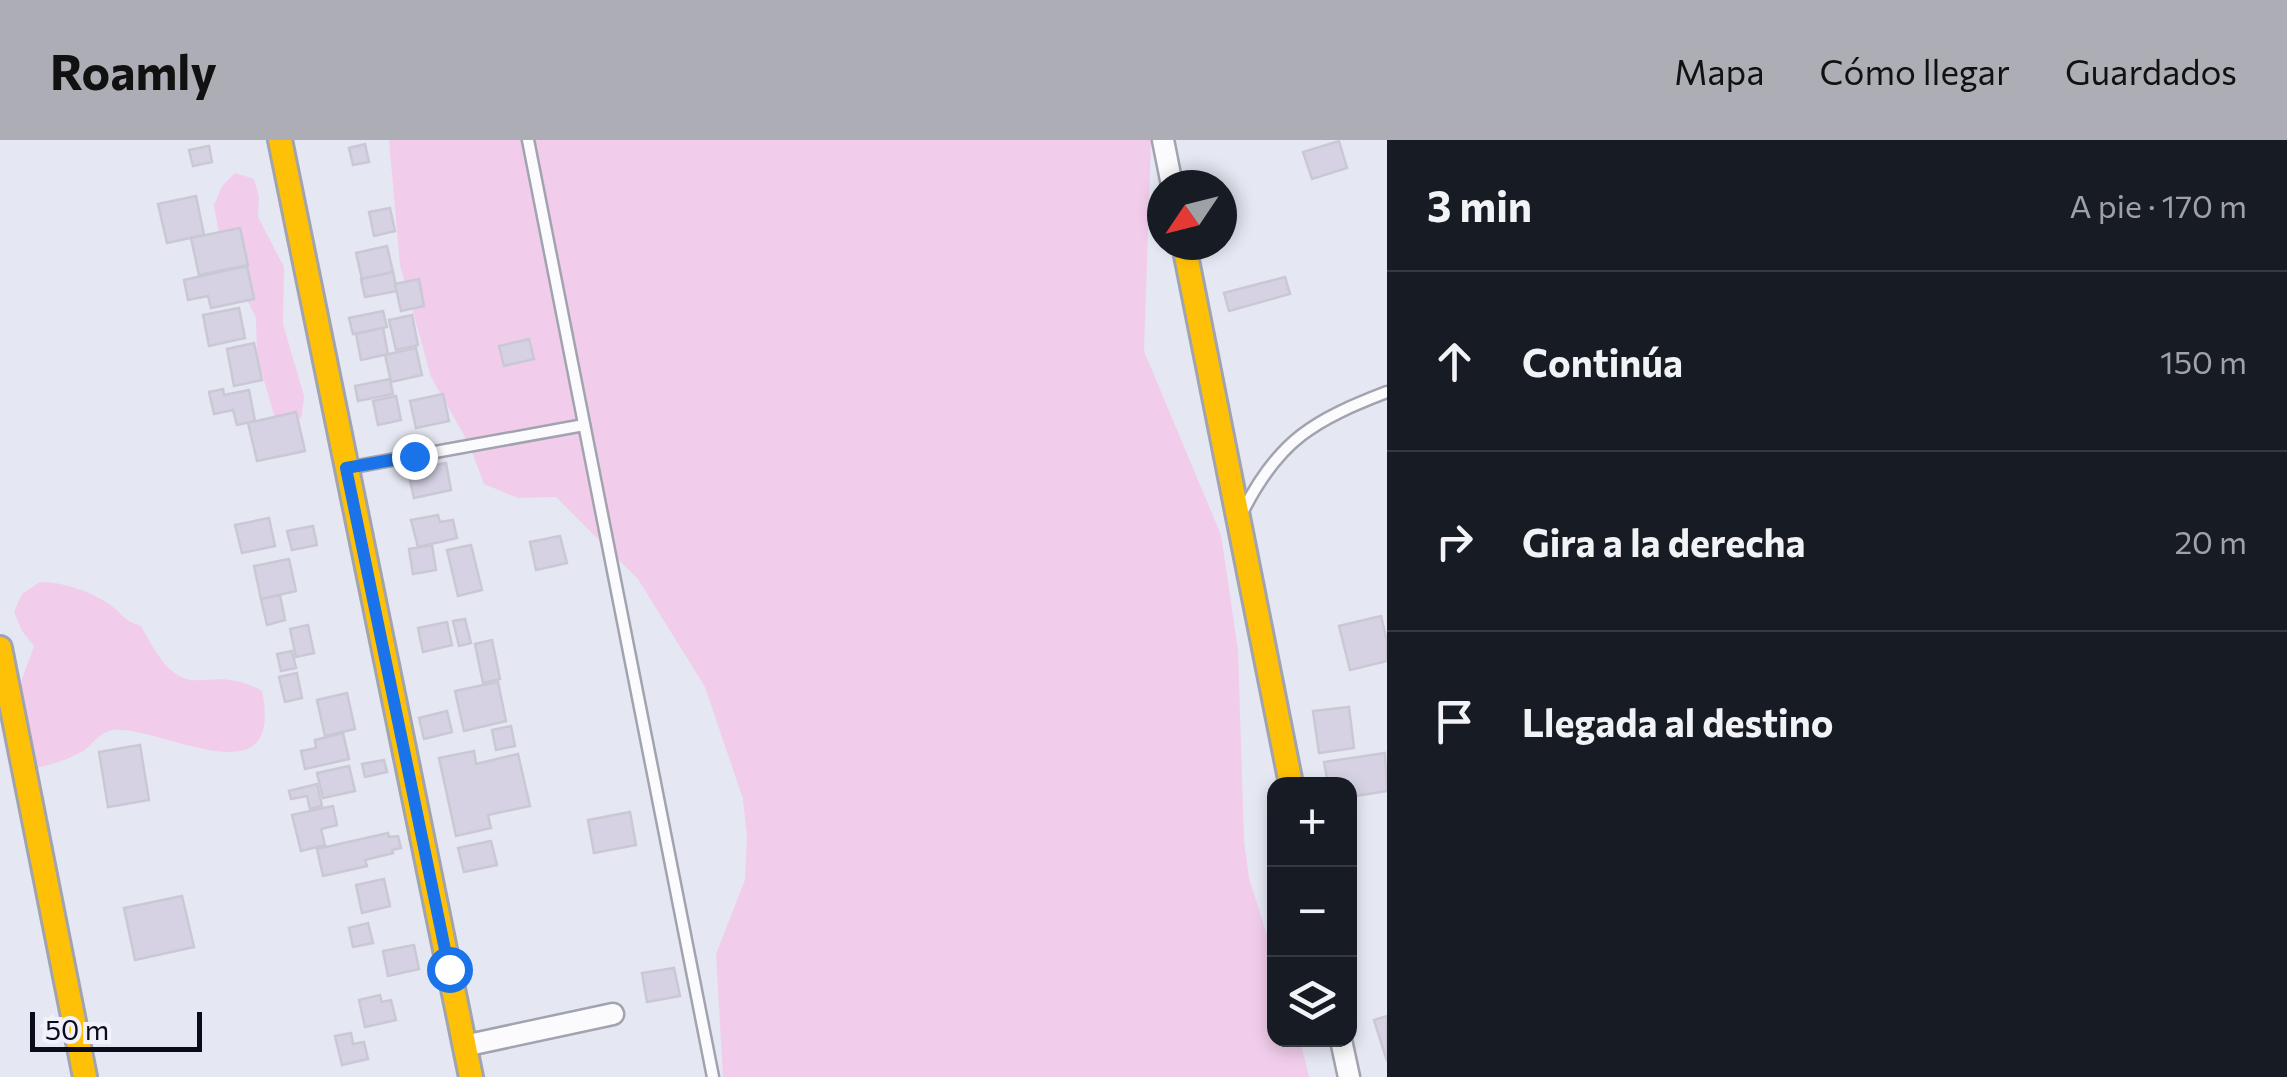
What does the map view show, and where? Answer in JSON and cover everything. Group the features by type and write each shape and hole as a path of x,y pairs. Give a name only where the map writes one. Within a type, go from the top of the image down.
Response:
{"street":[{"path":"280,140 471,1077"},
{"path":"1163,140 1169,170"},
{"path":"1187,260 1290,777"},
{"path":"0,648 85,1077"},
{"path":"464,1046 613,1014"},
{"path":"1343,1047 1349,1077"}],"lane":[{"path":"528,140 713,1077"},
{"path":"1239,520 1278,453 1336,412 1387,392"},
{"path":"346,468 584,424"}],"shaded area":[{"path":"389,140 1151,140 1147,170 1144,351 1221,535 1238,650 1244,841 1249,878 1267,935 1267,1047 1302,1047 1309,1077 723,1077 716,954 745,880 747,837 743,799 705,687 638,579 556,497 518,498 484,484 469,444 431,377 400,265"},
{"path":"235,173 254,179 259,197 258,217 284,267 283,324 304,396 302,415 293,431 274,415 257,356 256,318 221,247 214,205 222,186"},
{"path":"40,582 76,588 109,604 141,626 157,654 184,678 223,679 262,691 264,725 255,744 238,752 215,751 114,730 100,735 77,754 32,769 21,682 34,646 14,612 22,594"}],"building":[{"path":"1339,141 1347,168 1312,179 1303,152"},
{"path":"365,144 369,162 353,165 349,148"},
{"path":"209,146 212,162 193,166 189,150"},
{"path":"196,196 204,235 167,243 158,204"},
{"path":"390,208 395,231 374,236 369,212"},
{"path":"240,228 248,265 199,275 191,238"},
{"path":"387,246 393,272 362,279 356,253"},
{"path":"247,266 254,299 211,308 208,296 188,300 184,280"},
{"path":"393,272 397,291 365,297 361,279"},
{"path":"1285,277 1290,294 1229,311 1224,293"},
{"path":"419,279 424,306 401,311 395,284"},
{"path":"239,308 245,338 209,346 203,315"},
{"path":"383,311 387,327 353,334 349,318"},
{"path":"412,315 418,345 396,350 389,320"},
{"path":"383,328 388,354 361,360 356,334"},
{"path":"529,339 534,359 504,366 499,346"},
{"path":"254,343 262,380 234,386 227,349"},
{"path":"416,348 422,375 391,382 385,355"},
{"path":"390,379 393,394 358,401 355,386"},
{"path":"223,389 224,395 249,390 255,421 237,425 233,410 214,414 209,392"},
{"path":"443,394 449,421 416,428 410,401"},
{"path":"396,396 401,420 378,425 373,401"},
{"path":"296,412 305,451 257,461 248,423"},
{"path":"446,463 451,490 414,498 408,471"},
{"path":"438,515 440,522 453,520 457,538 418,547 411,520"},
{"path":"269,518 275,546 242,553 235,525"},
{"path":"313,526 317,545 292,550 287,531"},
{"path":"560,536 567,563 536,570 530,542"},
{"path":"432,545 436,570 413,574 409,549"},
{"path":"471,545 482,590 458,596 447,550"},
{"path":"289,559 296,591 261,599 254,566"},
{"path":"280,595 285,620 267,625 261,599"},
{"path":"1381,616 1387,661 1350,670 1339,626"},
{"path":"465,619 471,643 459,646 453,621"},
{"path":"447,622 452,645 423,652 418,628"},
{"path":"308,625 314,653 296,657 290,629"},
{"path":"492,640 500,679 483,683 475,644"},
{"path":"292,651 296,668 281,671 277,654"},
{"path":"297,673 302,698 285,702 279,677"},
{"path":"498,682 506,721 464,731 455,691"},
{"path":"347,693 355,729 325,736 317,700"},
{"path":"1349,707 1354,748 1319,753 1313,711"},
{"path":"447,711 452,732 424,739 419,718"},
{"path":"511,726 515,746 496,750 492,730"},
{"path":"343,733 349,759 305,769 301,751 316,748 315,740"},
{"path":"140,745 149,800 108,807 99,752"},
{"path":"474,751 476,764 518,754 530,806 488,815 491,828 456,836 439,758"},
{"path":"1385,753 1387,791 1357,796 1357,777 1327,777 1324,762"},
{"path":"384,760 387,772 365,777 362,764"},
{"path":"349,766 355,791 323,798 317,773"},
{"path":"317,784 322,806 310,809 307,796 291,799 289,791"},
{"path":"333,806 337,825 321,829 325,845 301,851 292,815"},
{"path":"630,812 636,845 594,853 588,820"},
{"path":"388,833 389,837 398,836 401,848 365,860 367,866 323,876 317,849"},
{"path":"491,841 497,865 464,872 458,848"},
{"path":"384,879 390,906 362,913 356,885"},
{"path":"182,896 194,947 135,960 124,908"},
{"path":"368,923 373,943 353,947 349,928"},
{"path":"414,945 419,969 388,976 383,951"},
{"path":"674,968 680,996 647,1002 642,973"},
{"path":"380,995 382,1002 391,1000 396,1020 365,1027 359,1000"},
{"path":"1387,1016 1387,1061 1374,1020"},
{"path":"351,1033 353,1044 364,1042 368,1059 342,1065 335,1036"}],"traffic: slow":[{"path":"280,140 471,1077"},
{"path":"1187,260 1290,777"},
{"path":"0,648 85,1077"}],"route":[{"path":"414,456 346,468 449,969"}]}
